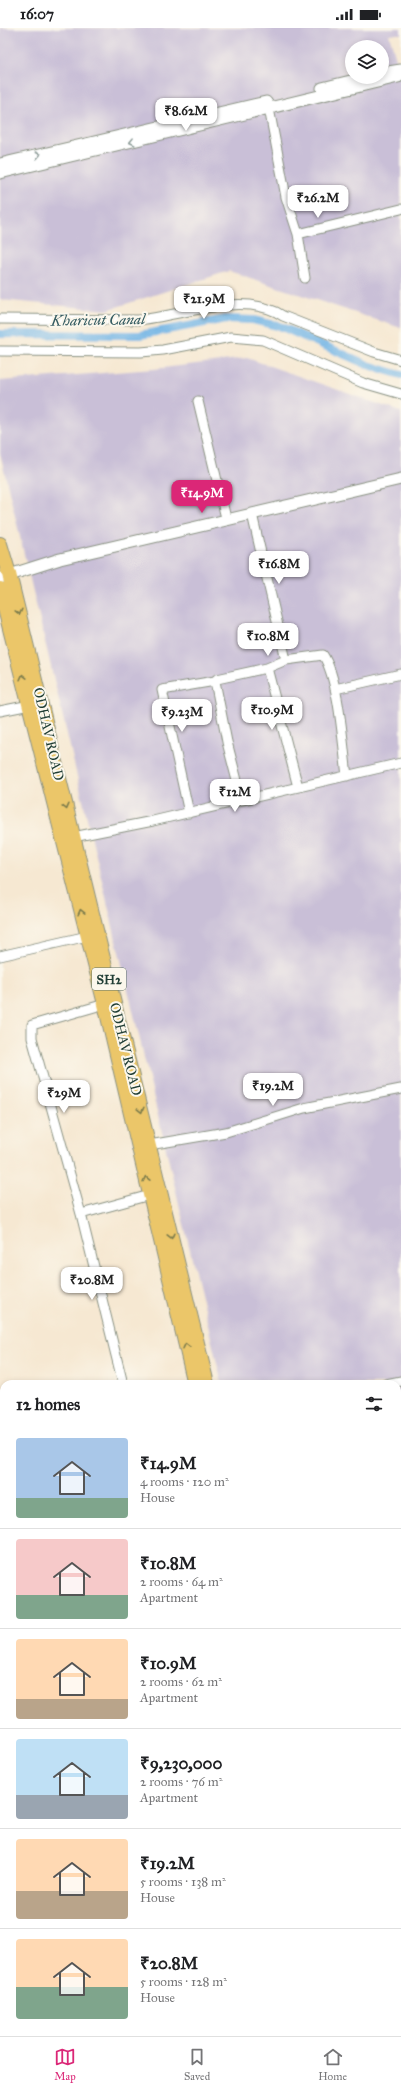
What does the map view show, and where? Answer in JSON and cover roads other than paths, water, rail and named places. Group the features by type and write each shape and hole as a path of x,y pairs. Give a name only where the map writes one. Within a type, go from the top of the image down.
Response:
{"main road":[{"name":"ODHAV ROAD","path":"0,544 4,572 68,838 149,1146 206,1380"},
{"name":"ODHAV ROAD","path":"0,589 30,705 68,838"},
{"name":"ODHAV ROAD","path":"93,935 104,1004 194,1380"}],"street":[{"path":"389,72 401,70"},
{"path":"0,164 398,77 401,75"},
{"path":"0,173 268,105 345,83"},
{"path":"268,105 286,197 298,234 305,278"},
{"path":"298,234 401,210"},
{"path":"0,319 139,320 228,305 246,304 272,308 283,316 374,352 401,360"},
{"path":"0,351 141,352 163,350 231,337 244,337 263,340 363,383 401,394"},
{"path":"198,401 225,514"},
{"path":"4,572 59,553 401,472"},
{"path":"4,572 401,479"},
{"path":"252,514 286,660"},
{"path":"188,813 162,690 215,681 217,679 267,668 286,660 323,655 328,663 335,688 348,776"},
{"path":"267,668 298,787"},
{"path":"335,688 401,674"},
{"path":"215,681 227,742 242,800"},
{"path":"0,710 30,705"},
{"path":"68,838 188,813 401,763"},
{"path":"0,956 93,935"},
{"path":"104,1004 32,1025 31,1028 32,1038 81,1214 122,1380"},
{"path":"149,1146 226,1132 304,1108 401,1089"},
{"path":"81,1214 150,1195"}],"waterway":[{"name":"Kharicut Canal","path":"0,334 140,335 226,319 253,320 282,327 368,365 401,375"}]}
